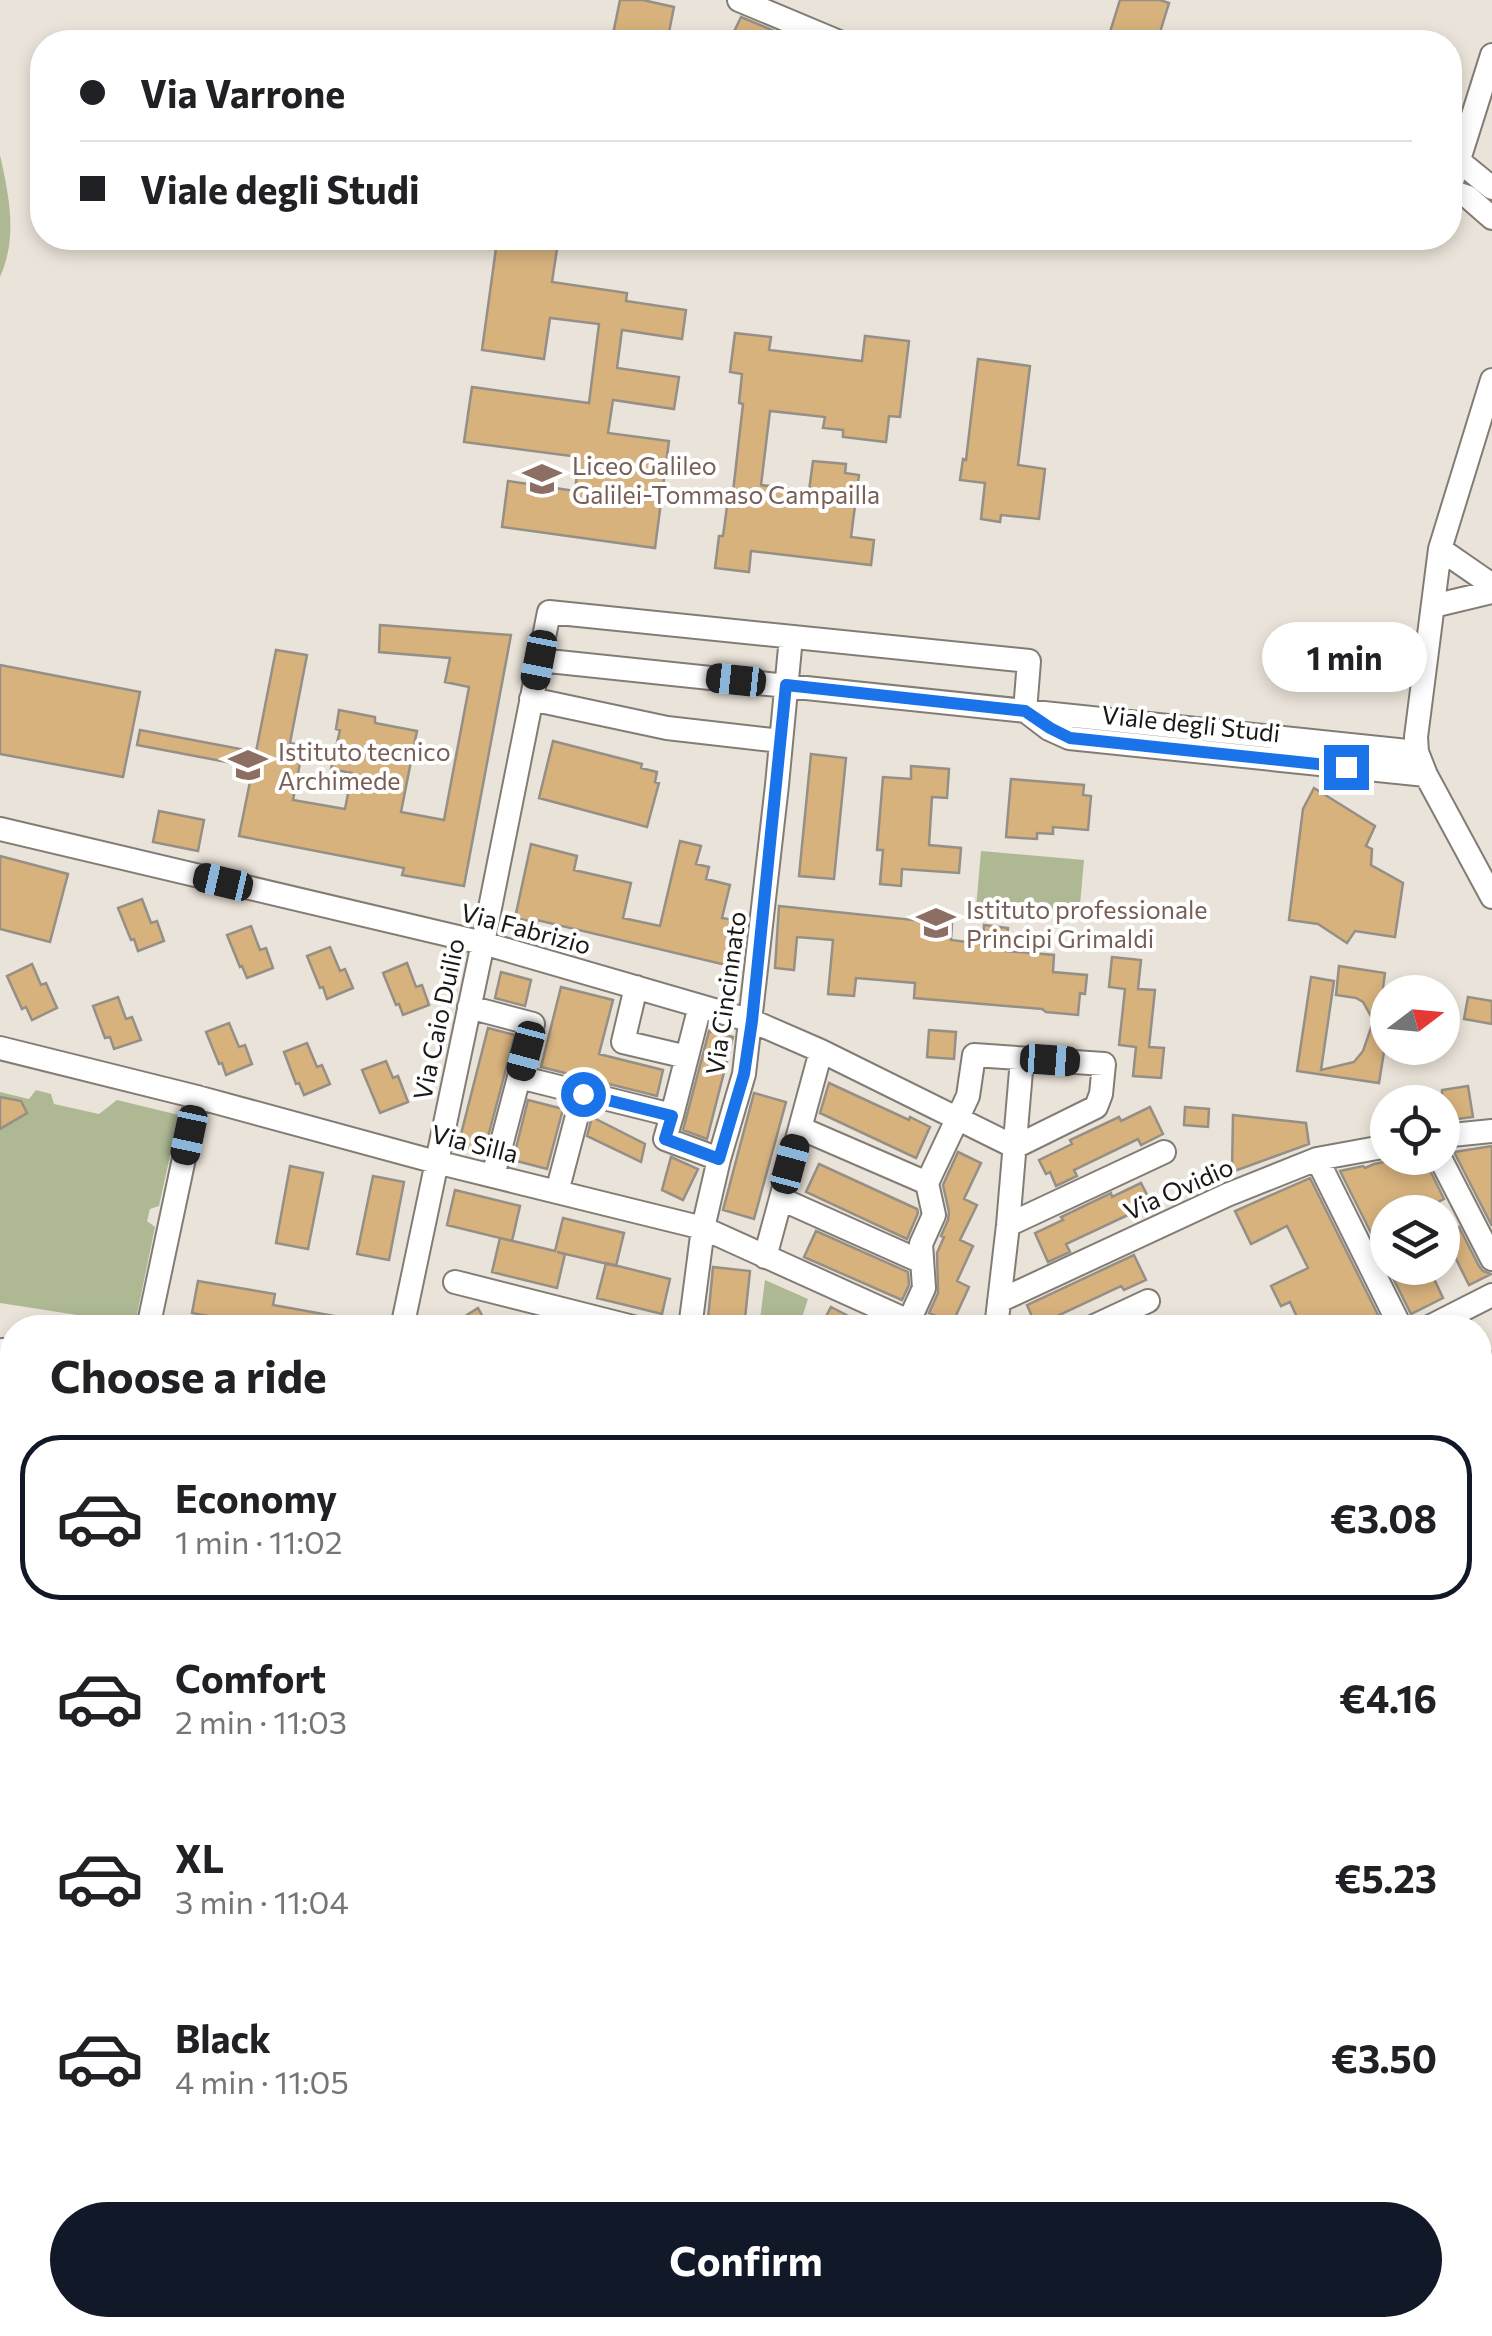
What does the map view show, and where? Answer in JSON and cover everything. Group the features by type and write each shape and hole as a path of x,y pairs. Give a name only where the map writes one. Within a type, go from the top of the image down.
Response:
{"street":[{"path":"739,0 810,30"},
{"path":"1462,149 1492,54"},
{"path":"1462,165 1492,188"},
{"path":"1462,195 1492,218"},
{"path":"1492,380 1440,548 1416,737 1426,775 1492,896"},
{"path":"1440,548 1492,588"},
{"path":"1434,606 1492,588"},
{"name":"Via Caio Duilio","path":"405,1315 549,612 791,637"},
{"path":"791,637 1029,661 1025,711"},
{"name":"Via Cincinnato","path":"692,1315 702,1228 744,1074 752,1021 791,637"},
{"path":"539,660 1025,711 1070,727"},
{"path":"529,711 667,728 782,731"},
{"name":"Viale degli Studi","path":"1070,727 1417,752"},
{"name":"Viale degli Studi","path":"1070,727 1426,775"},
{"name":"Via Fabrizio","path":"0,829 483,943 752,1021 1016,1147"},
{"path":"636,987 623,1042 687,1057"},
{"path":"700,1006 665,1139 719,1159"},
{"path":"469,1007 533,1024 493,1176"},
{"name":"Via Silla","path":"0,1048 702,1228 896,1315"},
{"path":"765,1257 820,1051"},
{"path":"918,1315 924,1288 920,1244 934,1215 927,1183 968,1096 974,1055 1104,1064 1096,1107 1016,1147"},
{"path":"997,1315 1022,1058"},
{"path":"519,1078 672,1116"},
{"path":"557,1192 583,1094"},
{"path":"151,1315 197,1097"},
{"path":"800,1128 927,1183"},
{"path":"1460,1134 1492,1131"},
{"name":"Via Ovidio","path":"999,1301 1227,1194 1317,1159 1370,1149"},
{"path":"1008,1225 1164,1152"},
{"path":"1317,1159 1395,1315"},
{"path":"1449,1175 1492,1259"},
{"path":"780,1200 922,1262"},
{"path":"455,1282 585,1315"},
{"path":"1468,1315 1492,1295"},
{"path":"1118,1315 1148,1301"}],"green space":[{"path":"0,155 9,201 10,232 0,277"},
{"path":"981,851 1084,860 1079,916 976,908"},
{"path":"36,1090 51,1094 54,1104 99,1114 117,1100 179,1115 159,1206 150,1209 147,1221 155,1227 137,1315 77,1315 0,1303 0,1092 29,1099"},
{"path":"765,1280 808,1299 803,1315 761,1315"}],"building":[{"path":"620,0 674,7 669,30 614,30"},
{"path":"1120,0 1169,3 1161,30 1111,30"},
{"path":"741,17 772,30 735,30"},
{"path":"496,250 557,250 552,282 627,293 626,301 686,310 682,339 622,330 617,368 679,377 674,409 613,400 608,433 669,441 655,548 502,527 508,481 575,491 579,457 464,442 472,387 589,403 599,324 550,318 544,359 482,350"},
{"path":"735,333 771,337 769,350 862,361 865,336 909,341 900,417 889,416 886,442 843,437 843,430 823,428 825,417 770,411 761,485 809,491 813,461 846,464 845,473 859,475 851,537 874,540 871,565 751,551 749,572 715,568 729,492 733,492 743,404 739,403 742,374 730,372"},
{"path":"978,359 1030,366 1018,465 1045,469 1039,519 1001,515 1000,522 981,519 985,483 960,480"},
{"path":"380,625 511,635 464,886 402,875 404,868 239,836 253,767 137,745 140,730 256,752 276,650 307,655 290,743 300,745 293,800 345,809 352,773 331,769 340,730 336,729 339,710 375,717 375,723 417,731 401,812 444,820 469,687 445,682 450,658 379,652"},
{"path":"0,665 140,692 123,777 0,754"},
{"path":"553,741 642,764 641,768 657,772 655,782 659,783 647,827 539,798"},
{"path":"811,754 846,758 834,879 799,876"},
{"path":"911,766 949,769 947,798 932,797 929,845 961,848 959,873 902,869 901,886 880,884 883,850 877,850 883,777 911,779"},
{"path":"1011,779 1084,785 1083,795 1091,796 1088,830 1053,827 1053,834 1037,833 1037,839 1006,837"},
{"path":"1314,788 1375,826 1366,846 1372,849 1371,865 1403,883 1395,937 1355,931 1347,943 1318,924 1289,920 1303,809"},
{"path":"159,811 204,820 198,851 153,842"},
{"path":"680,841 701,846 696,864 709,867 706,879 730,885 722,918 734,920 726,965 515,918 531,844 577,856 574,870 631,883 623,918 660,926"},
{"path":"0,856 68,874 50,942 0,929"},
{"path":"142,899 151,923 157,921 164,941 138,951 118,908"},
{"path":"779,906 952,924 951,940 983,944 984,925 1008,928 1006,951 1054,955 1053,972 1087,975 1085,994 1080,993 1078,1015 914,998 915,983 856,978 854,996 828,994 833,940 797,937 794,970 775,968"},
{"path":"251,926 260,950 266,948 273,968 247,978 227,935"},
{"path":"330,947 340,971 345,969 353,988 327,999 307,956"},
{"path":"1112,957 1141,960 1138,989 1155,990 1149,1047 1164,1048 1161,1078 1133,1076 1136,1047 1119,1045 1125,989 1109,987"},
{"path":"407,963 416,987 422,985 429,1005 403,1015 383,973"},
{"path":"32,964 57,1008 32,1020 26,1007 22,1009 7,976"},
{"path":"1339,966 1385,973 1370,975 1370,1014 1363,1002 1336,995"},
{"path":"501,972 531,980 525,1006 495,998"},
{"path":"1311,977 1334,981 1321,1070 1354,1062 1370,1031 1370,1065 1382,1065 1379,1083 1297,1071"},
{"path":"561,987 613,1000 599,1054 663,1070 657,1096 541,1067"},
{"path":"118,997 126,1019 132,1017 141,1040 114,1049 110,1037 105,1038 93,1006"},
{"path":"1468,997 1492,1001 1492,1024 1464,1019"},
{"path":"229,1023 239,1047 245,1045 252,1064 226,1075 206,1032"},
{"path":"488,1028 515,1035 484,1152 458,1146"},
{"path":"929,1030 956,1032 954,1059 927,1057"},
{"path":"709,1031 733,1037 707,1139 683,1130"},
{"path":"307,1043 317,1067 322,1065 330,1084 304,1095 284,1052"},
{"path":"386,1061 393,1078 398,1076 408,1102 380,1113 362,1070"},
{"path":"829,1083 930,1127 916,1158 820,1113"},
{"path":"1468,1086 1473,1117 1460,1119 1460,1087"},
{"path":"754,1093 786,1102 754,1219 723,1210"},
{"path":"0,1097 21,1101 27,1113 0,1129"},
{"path":"528,1100 563,1109 547,1169 513,1160"},
{"path":"1150,1107 1163,1134 1141,1145 1138,1139 1074,1170 1077,1176 1056,1186 1050,1172 1046,1174 1039,1160 1072,1144 1070,1140"},
{"path":"1185,1107 1209,1109 1208,1127 1184,1125"},
{"path":"1233,1115 1306,1123 1309,1144 1232,1172"},
{"path":"592,1117 645,1144 641,1162 587,1136"},
{"path":"1492,1146 1492,1226 1460,1164 1460,1151"},
{"path":"958,1152 981,1163 964,1199 977,1205 960,1240 973,1246 957,1281 969,1287 956,1315 929,1313 938,1293 937,1253 949,1212 943,1185"},
{"path":"671,1157 698,1169 683,1200 662,1190"},
{"path":"819,1164 917,1209 907,1239 806,1192"},
{"path":"290,1166 323,1173 308,1249 276,1243"},
{"path":"1370,1166 1370,1175 1432,1175 1442,1195 1370,1195 1370,1231 1340,1171"},
{"path":"373,1176 404,1182 389,1260 357,1254"},
{"path":"1310,1178 1378,1315 1296,1315 1290,1302 1281,1306 1271,1286 1308,1268 1287,1226 1251,1244 1235,1211"},
{"path":"1141,1183 1154,1208 1132,1218 1130,1214 1066,1244 1070,1252 1048,1262 1035,1233 1111,1193 1112,1197"},
{"path":"455,1190 520,1206 512,1241 447,1225"},
{"path":"563,1218 624,1233 616,1266 557,1252 565,1254 557,1288 492,1272 500,1238 555,1251"},
{"path":"1460,1229 1479,1266 1491,1274 1469,1285 1460,1267"},
{"path":"816,1231 908,1272 909,1285 902,1300 804,1257"},
{"path":"1134,1255 1146,1280 1124,1290 1121,1286 1059,1315 1031,1315 1027,1305"},
{"path":"606,1263 670,1279 662,1314 597,1298"},
{"path":"713,1267 750,1271 745,1315 708,1315"},
{"path":"198,1281 275,1294 273,1305 329,1315 203,1315 192,1313"},
{"path":"1396,1285 1437,1285 1443,1298 1411,1314"},
{"path":"831,1307 847,1315 827,1315"}],"place":[{"name":"Liceo Galileo Galilei-Tommaso Campailla","path":"542,479"},
{"name":"Istituto tecnico Archimede","path":"248,765"},
{"name":"Istituto professionale Principi Grimaldi","path":"936,923"}],"route":[{"path":"583,1094 672,1116 665,1139 719,1159 744,1074 752,1021 786,685 1025,711 1070,738 1346,767"}]}
